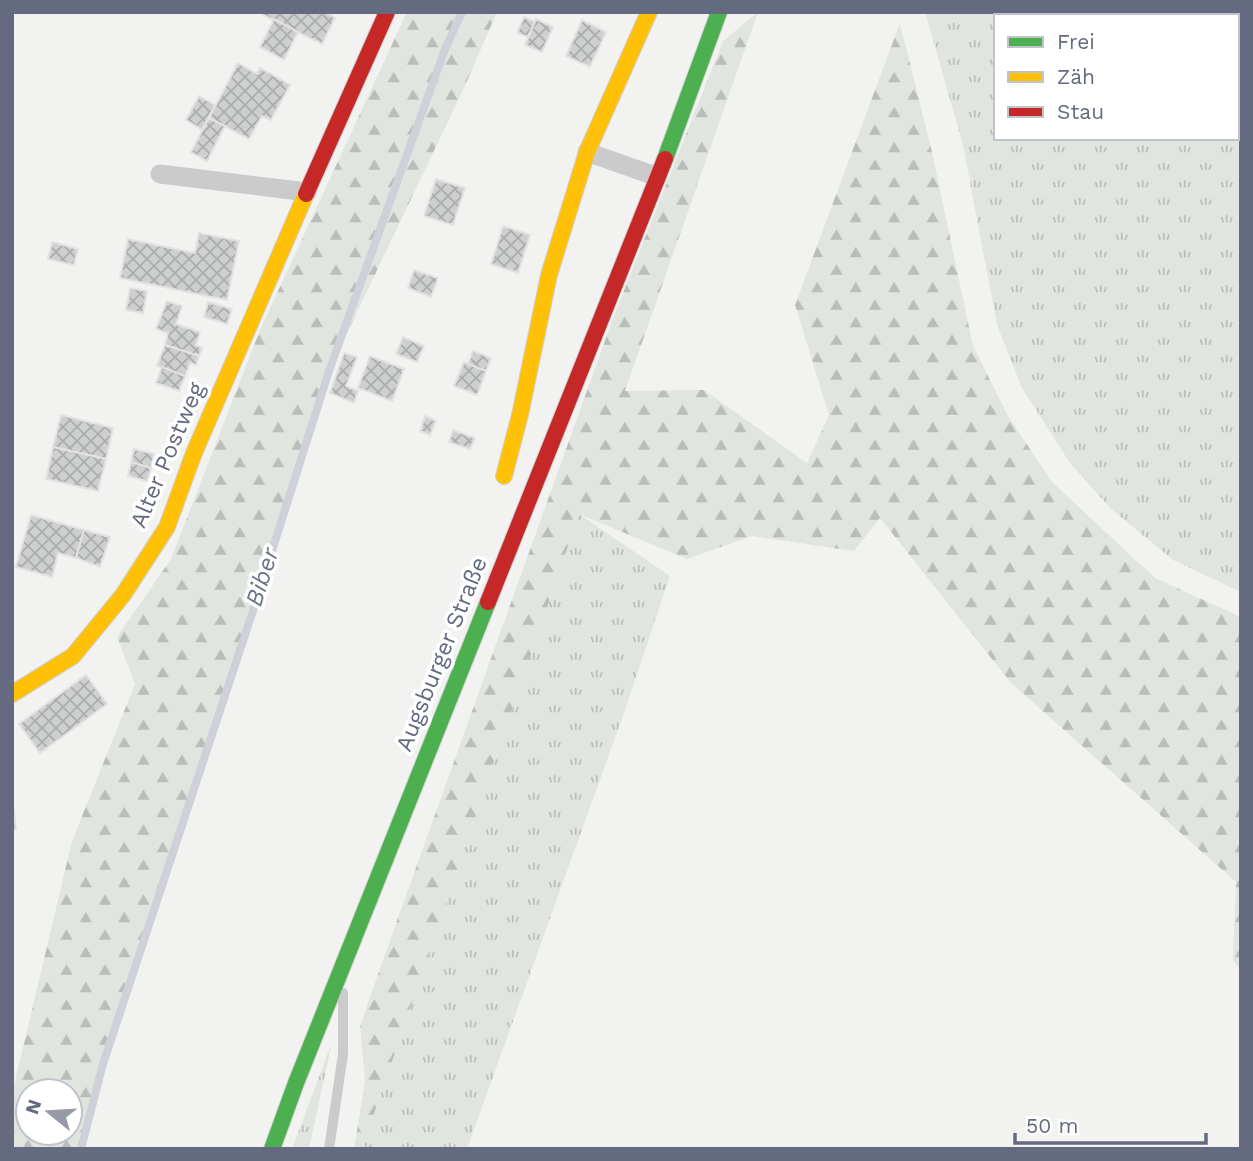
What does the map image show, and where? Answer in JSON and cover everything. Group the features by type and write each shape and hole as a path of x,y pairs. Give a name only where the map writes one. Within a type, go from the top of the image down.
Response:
{"street":[{"name":"Alter Postweg","path":"12,694 73,656 123,595 167,527 194,453 387,12"},
{"path":"504,476 520,415 549,275 587,152 649,12"},
{"name":"Augsburger Straße","path":"272,1149 658,177 719,12"},
{"path":"587,152 658,177"},
{"path":"160,174 307,192"}],"lane":[{"path":"329,1149 343,1054 343,967"}],"green space":[{"path":"407,12 497,12 463,90 329,371 252,614 103,1064 84,1137 84,1077 16,1077 72,841 135,684 117,637 171,559 260,330"},
{"path":"758,12 625,391 704,390 807,463 829,415 795,305 900,23 932,152 973,346 1008,416 1052,482 1155,578 1241,617 1241,973 1233,959 1236,882 1011,683 880,518 854,551 752,536 687,559 579,514 362,1149 354,1149 365,1081 360,1026 395,926 612,321 723,41"},
{"path":"925,12 1241,12 1241,592 1173,560 1111,509 1070,463 1022,388 997,325 963,145"},
{"path":"579,514 670,576 625,710 467,1149 362,1149"},
{"path":"332,1042 309,1149 292,1149"},
{"path":"14,1086 14,1147 81,1149 12,1149"}],"building":[{"path":"264,12 325,12 335,18 322,44 263,15"},
{"path":"524,17 535,22 528,37 517,33"},
{"path":"274,19 298,32 284,60 260,47"},
{"path":"536,19 553,27 542,52 525,45"},
{"path":"582,20 606,32 590,67 566,56"},
{"path":"238,63 257,74 260,68 290,85 271,120 262,116 249,139 209,118"},
{"path":"199,96 215,105 202,130 186,120"},
{"path":"209,118 225,126 207,161 191,152"},
{"path":"436,179 465,188 453,225 424,216"},
{"path":"503,226 530,235 518,273 491,264"},
{"path":"199,233 239,241 227,300 120,278 128,239 195,253"},
{"path":"52,242 78,249 74,265 48,259"},
{"path":"414,270 438,278 431,297 408,288"},
{"path":"130,288 147,291 143,313 126,310"},
{"path":"167,301 182,306 176,324 200,332 196,345 202,348 199,356 165,345 168,333 156,329"},
{"path":"208,302 232,309 227,324 204,317"},
{"path":"403,337 424,346 417,362 396,354"},
{"path":"165,345 199,356 196,365 190,363 185,376 157,366"},
{"path":"473,351 491,358 486,371 468,364"},
{"path":"344,353 357,357 346,386 358,391 354,403 330,393"},
{"path":"370,356 404,369 392,401 358,388"},
{"path":"464,362 486,371 477,395 454,386"},
{"path":"162,367 185,376 179,391 156,383"},
{"path":"61,415 113,428 106,459 53,447"},
{"path":"425,416 436,421 430,435 420,431"},
{"path":"453,430 475,438 470,449 449,442"},
{"path":"53,447 106,459 98,491 46,479"},
{"path":"134,449 154,454 151,468 131,462"},
{"path":"131,462 151,468 147,481 128,476"},
{"path":"31,515 84,530 76,558 58,553 52,577 16,567"},
{"path":"84,530 110,537 100,567 76,558"},
{"path":"86,675 107,704 40,753 19,724"},
{"path":"12,799 16,829 12,830"}],"waterway":[{"name":"Biber","path":"81,1149 103,1064 252,614 329,371 445,49 462,12"}],"traffic: fast":[{"path":"665,159 719,12"},
{"path":"272,1149 488,602"}],"traffic: slow":[{"path":"504,476 520,415 549,275 587,152 649,12"},
{"path":"12,694 73,656 123,595 167,527 194,453 306,194"}],"traffic: jam":[{"path":"306,194 387,12"},
{"path":"488,602 665,159"}]}
